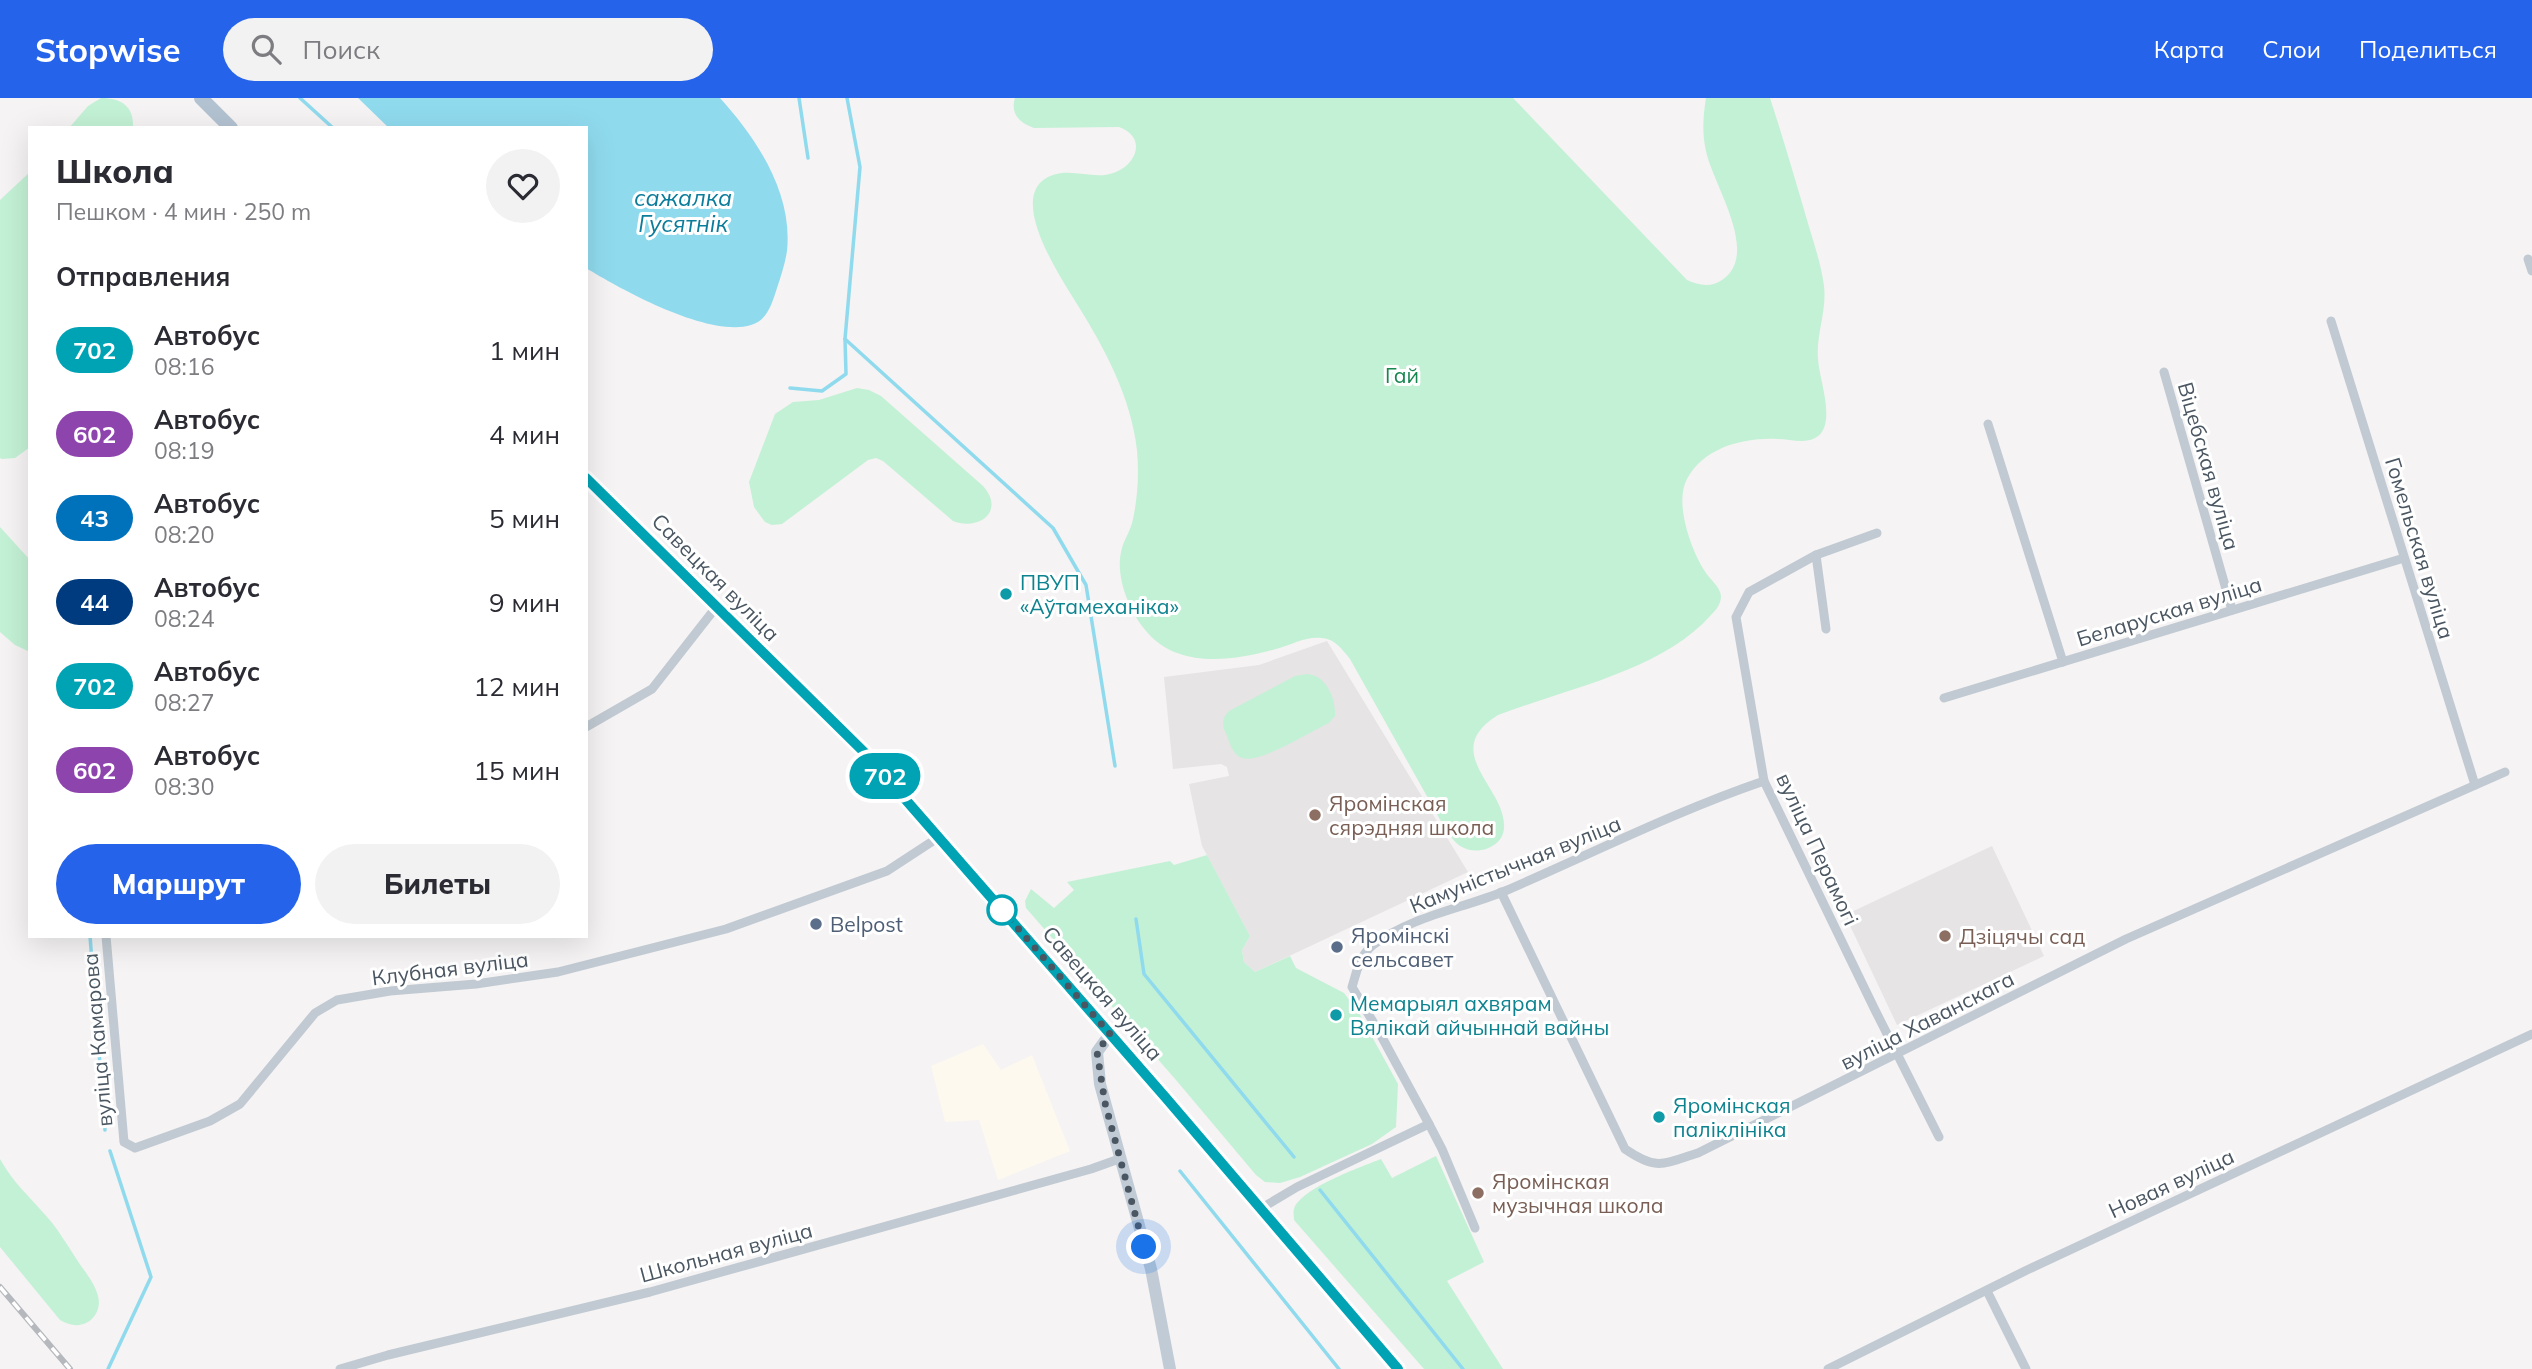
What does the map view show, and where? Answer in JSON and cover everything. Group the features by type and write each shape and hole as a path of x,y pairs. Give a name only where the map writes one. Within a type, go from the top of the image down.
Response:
{"main road":[{"path":"201,98 229,126"},
{"name":"Савецкая вуліца","path":"588,480 864,752 1398,1369"}],"street":[{"path":"2528,260 2532,271"},
{"name":"Гомельская вуліца","path":"2331,321 2475,785"},
{"name":"Віцебская вуліца","path":"2164,372 2232,610"},
{"path":"1988,424 2063,662"},
{"name":"вуліца Перамогі","path":"1877,533 1816,555 1749,592 1736,617 1765,781 1939,1137"},
{"path":"1816,555 1826,629"},
{"name":"Беларуская вуліца","path":"1944,698 2404,558"},
{"path":"588,726 652,689 717,606"},
{"name":"вуліца Хаванскага","path":"1501,892 1625,1149 1645,1163 1662,1164 1698,1153 2126,939 2505,772"},
{"name":"Камуністычная вуліца","path":"1475,1228 1442,1149 1352,987 1358,963 1370,947 1401,928 1501,892 1715,798 1765,781"},
{"name":"Клубная вуліца","path":"124,1142 135,1148 148,1144 210,1121 240,1104 315,1013 337,1000 390,991 476,984 558,972 726,929 887,871 939,837"},
{"name":"вуліца Камарова","path":"106,938 124,1142"},
{"path":"1110,1034 1097,1052 1100,1084 1151,1269 1170,1369"},
{"name":"Новая вуліца","path":"1828,1369 2052,1258 2532,1034"},
{"path":"1260,1209 1297,1187 1429,1124"},
{"name":"Школьная вуліца","path":"340,1369 650,1292 1119,1159"},
{"path":"1987,1291 2026,1369"}],"shaded area":[{"name":"Яромінская сярэдняя школа","path":"1327,641 1468,872 1255,972 1244,962 1242,950 1250,936 1202,846 1189,784 1229,776 1227,767 1221,764 1173,769 1164,677 1259,665"},
{"name":"Дзіцячы сад","path":"1992,846 2044,956 1897,1025 1845,915"},
{"path":"983,1044 1001,1070 1032,1055 1070,1151 998,1180 979,1120 945,1122 931,1066"}],"green space":[{"path":"101,98 120,102 129,109 133,126 71,126 88,106"},
{"name":"Гай","path":"1015,98 1513,98 1687,280 1704,285 1722,280 1733,268 1737,254 1731,218 1706,151 1703,125 1706,98 1770,98 1823,277 1825,295 1818,350 1826,402 1825,424 1822,432 1811,440 1765,439 1739,442 1715,452 1694,468 1683,489 1683,513 1689,538 1699,561 1721,596 1715,611 1691,634 1640,664 1498,715 1481,729 1474,743 1474,756 1502,813 1504,828 1503,835 1494,845 1482,850 1468,850 1447,832 1350,659 1334,642 1310,638 1242,657 1207,659 1174,652 1160,644 1140,624 1129,604 1120,570 1122,548 1133,519 1138,484 1134,430 1123,392 1107,356 1049,257 1034,217 1033,199 1039,184 1053,175 1101,175 1124,168 1134,156 1136,143 1133,136 1119,127 1034,128 1017,117 1014,109"},
{"path":"28,174 28,448 15,458 2,459 0,458 0,200"},
{"path":"857,388 881,396 983,486 992,504 986,517 971,523 953,521 883,461 876,458 868,460 782,524 772,525 765,522 754,507 749,482 775,414 793,402 819,400"},
{"path":"0,527 28,558 28,651 15,645 0,632"},
{"path":"1307,674 1320,678 1332,695 1335,716 1329,723 1261,756 1250,759 1236,754 1223,726 1229,711 1295,676"},
{"path":"1207,855 1250,936 1242,950 1244,962 1255,972 1290,956 1296,968 1344,993 1359,1013 1398,1084 1396,1127 1372,1144 1300,1177 1280,1183 1265,1182 1256,1175 1026,908 1025,901 1031,889 1054,908 1074,890 1067,882 1170,861 1174,865"},
{"path":"1436,1156 1484,1262 1447,1281 1503,1369 1424,1369 1294,1220 1294,1209 1308,1193 1347,1173 1381,1159 1392,1178"},
{"path":"0,1159 16,1183 48,1218 93,1283 99,1304 90,1321 73,1325 60,1320 0,1247"}],"water":[{"name":"сажалка Гусятнік","path":"358,98 720,98 759,149 770,168 784,208 787,251 768,310 762,319 751,325 713,325 666,310 588,269 588,126 387,126"}],"waterway":[{"path":"300,98 331,126"},
{"path":"799,98 808,158"},
{"path":"790,388 822,391 846,374 845,339 860,167 847,98"},
{"path":"845,339 1053,528 1086,585 1115,766"},
{"path":"1136,919 1144,974 1294,1157"},
{"path":"90,938 105,1130"},
{"path":"108,1369 151,1277 110,1151"},
{"path":"1180,1171 1339,1369"},
{"path":"1320,1190 1463,1369"}],"railway":[{"path":"0,1287 70,1369"}],"bus line":[{"name":"702","path":"588,480 864,752 1398,1369"}],"place":[{"name":"ПВУП «Аўтамеханіка»","path":"1006,594"},
{"name":"Яромінская сярэдняя школа","path":"1315,815"},
{"name":"Belpost","path":"816,924"},
{"name":"Дзіцячы сад","path":"1945,936"},
{"name":"Яромінскі сельсавет","path":"1337,947"},
{"name":"Мемарыял ахвярам Вялікай айчыннай вайны","path":"1336,1015"},
{"name":"Яромінская паліклініка","path":"1659,1117"},
{"name":"Яромінская музычная школа","path":"1478,1193"}],"route":[{"path":"1002,910 1110,1034 1097,1052 1100,1084 1144,1247"}]}
